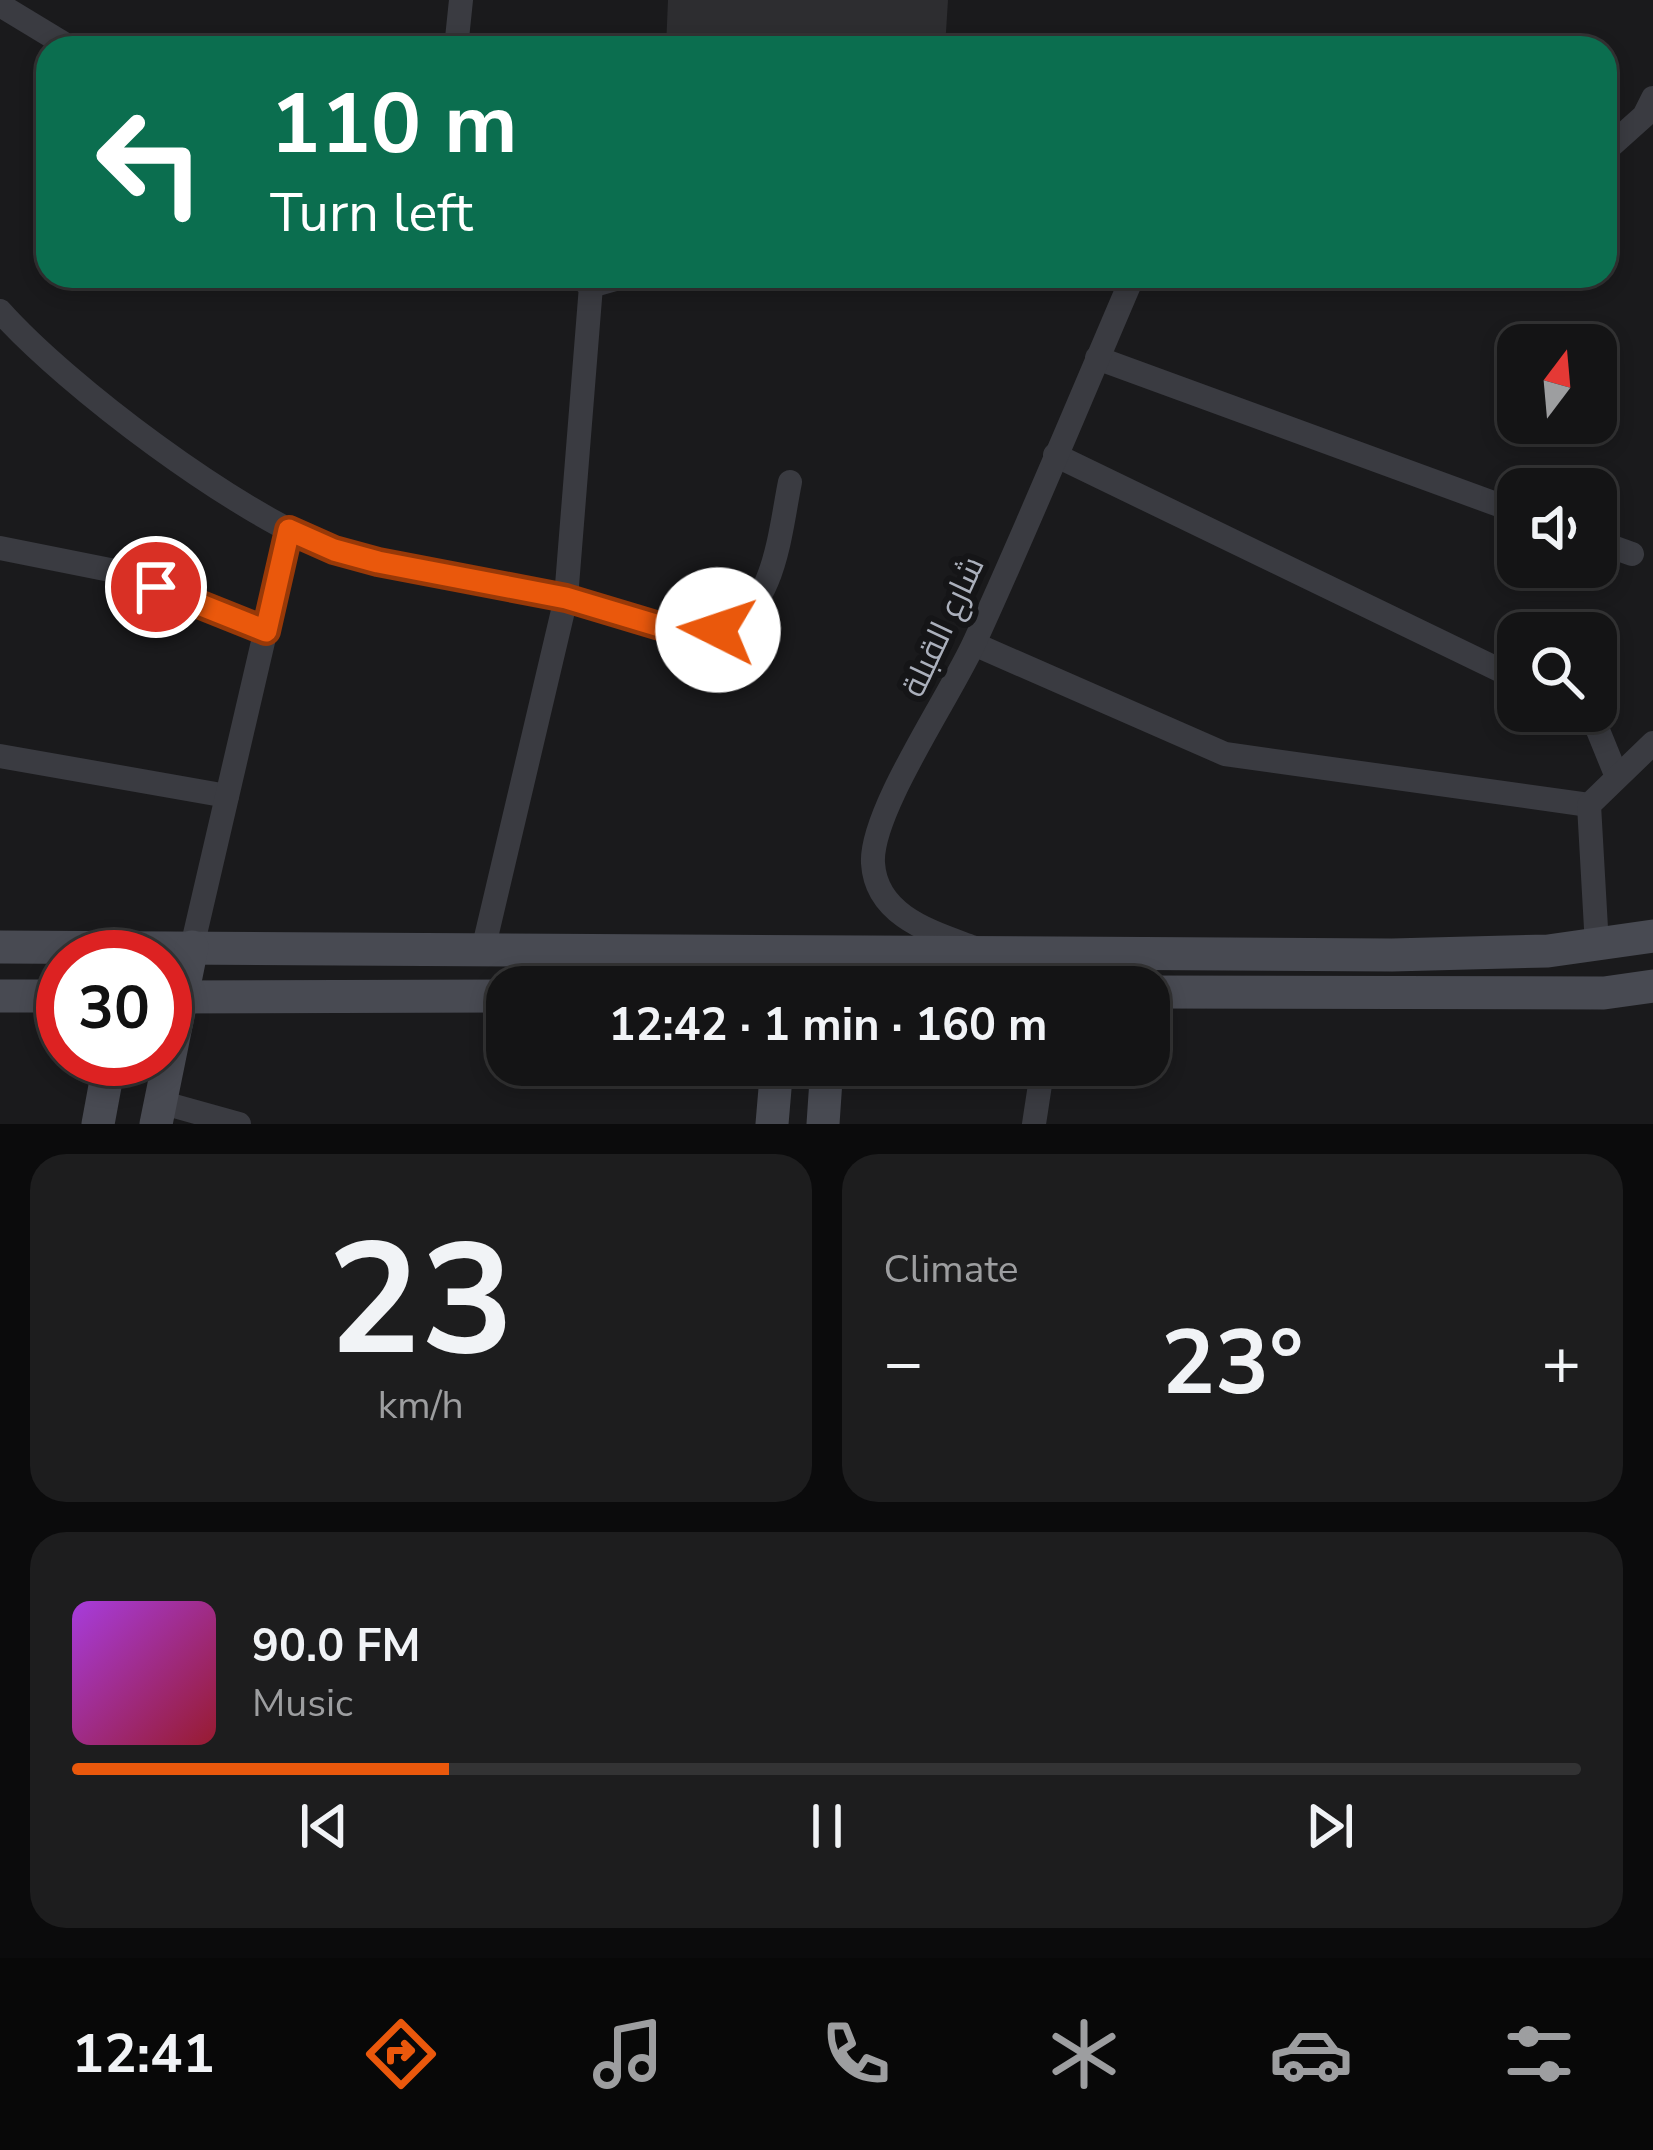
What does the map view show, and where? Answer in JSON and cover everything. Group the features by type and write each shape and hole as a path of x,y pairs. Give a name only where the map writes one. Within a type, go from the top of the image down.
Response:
{"main road":[{"path":"192,947 1392,955 1597,946 1653,936"},
{"path":"0,947 36,948"},
{"path":"1390,993 1392,955"},
{"path":"1170,992 1604,993 1653,986"},
{"path":"192,997 486,995"},
{"path":"0,996 36,996"},
{"path":"98,1124 105,1086"},
{"path":"772,1124 775,1086"},
{"path":"823,1124 826,1086"}],"street":[{"path":"457,36 461,0"},
{"path":"0,5 51,36"},
{"path":"1617,140 1644,116 1653,98"},
{"path":"483,950 566,598 584,288"},
{"name":"شارع القبلة","path":"986,951 912,925 886,897 873,864 883,818 974,644 1128,288"},
{"path":"0,310 31,345 180,461 289,530 378,562 566,598 666,628 718,630 754,608 772,566 790,482"},
{"path":"0,339 31,345"},
{"path":"1097,358 1497,504"},
{"path":"1055,455 1497,669"},
{"path":"192,947 289,530"},
{"path":"0,548 120,572 266,631"},
{"path":"1617,549 1632,554"},
{"path":"974,644 1225,754 1589,805"},
{"path":"1599,732 1617,778"},
{"path":"1597,946 1589,805 1653,742"},
{"path":"0,756 227,796"},
{"path":"1034,1124 1040,1086"},
{"path":"158,1113 239,1124"}],"building":[{"path":"668,0 948,0 946,36 666,36"}],"route":[{"path":"156,587 266,631 289,530 378,562 566,598 666,628 718,630"}]}
